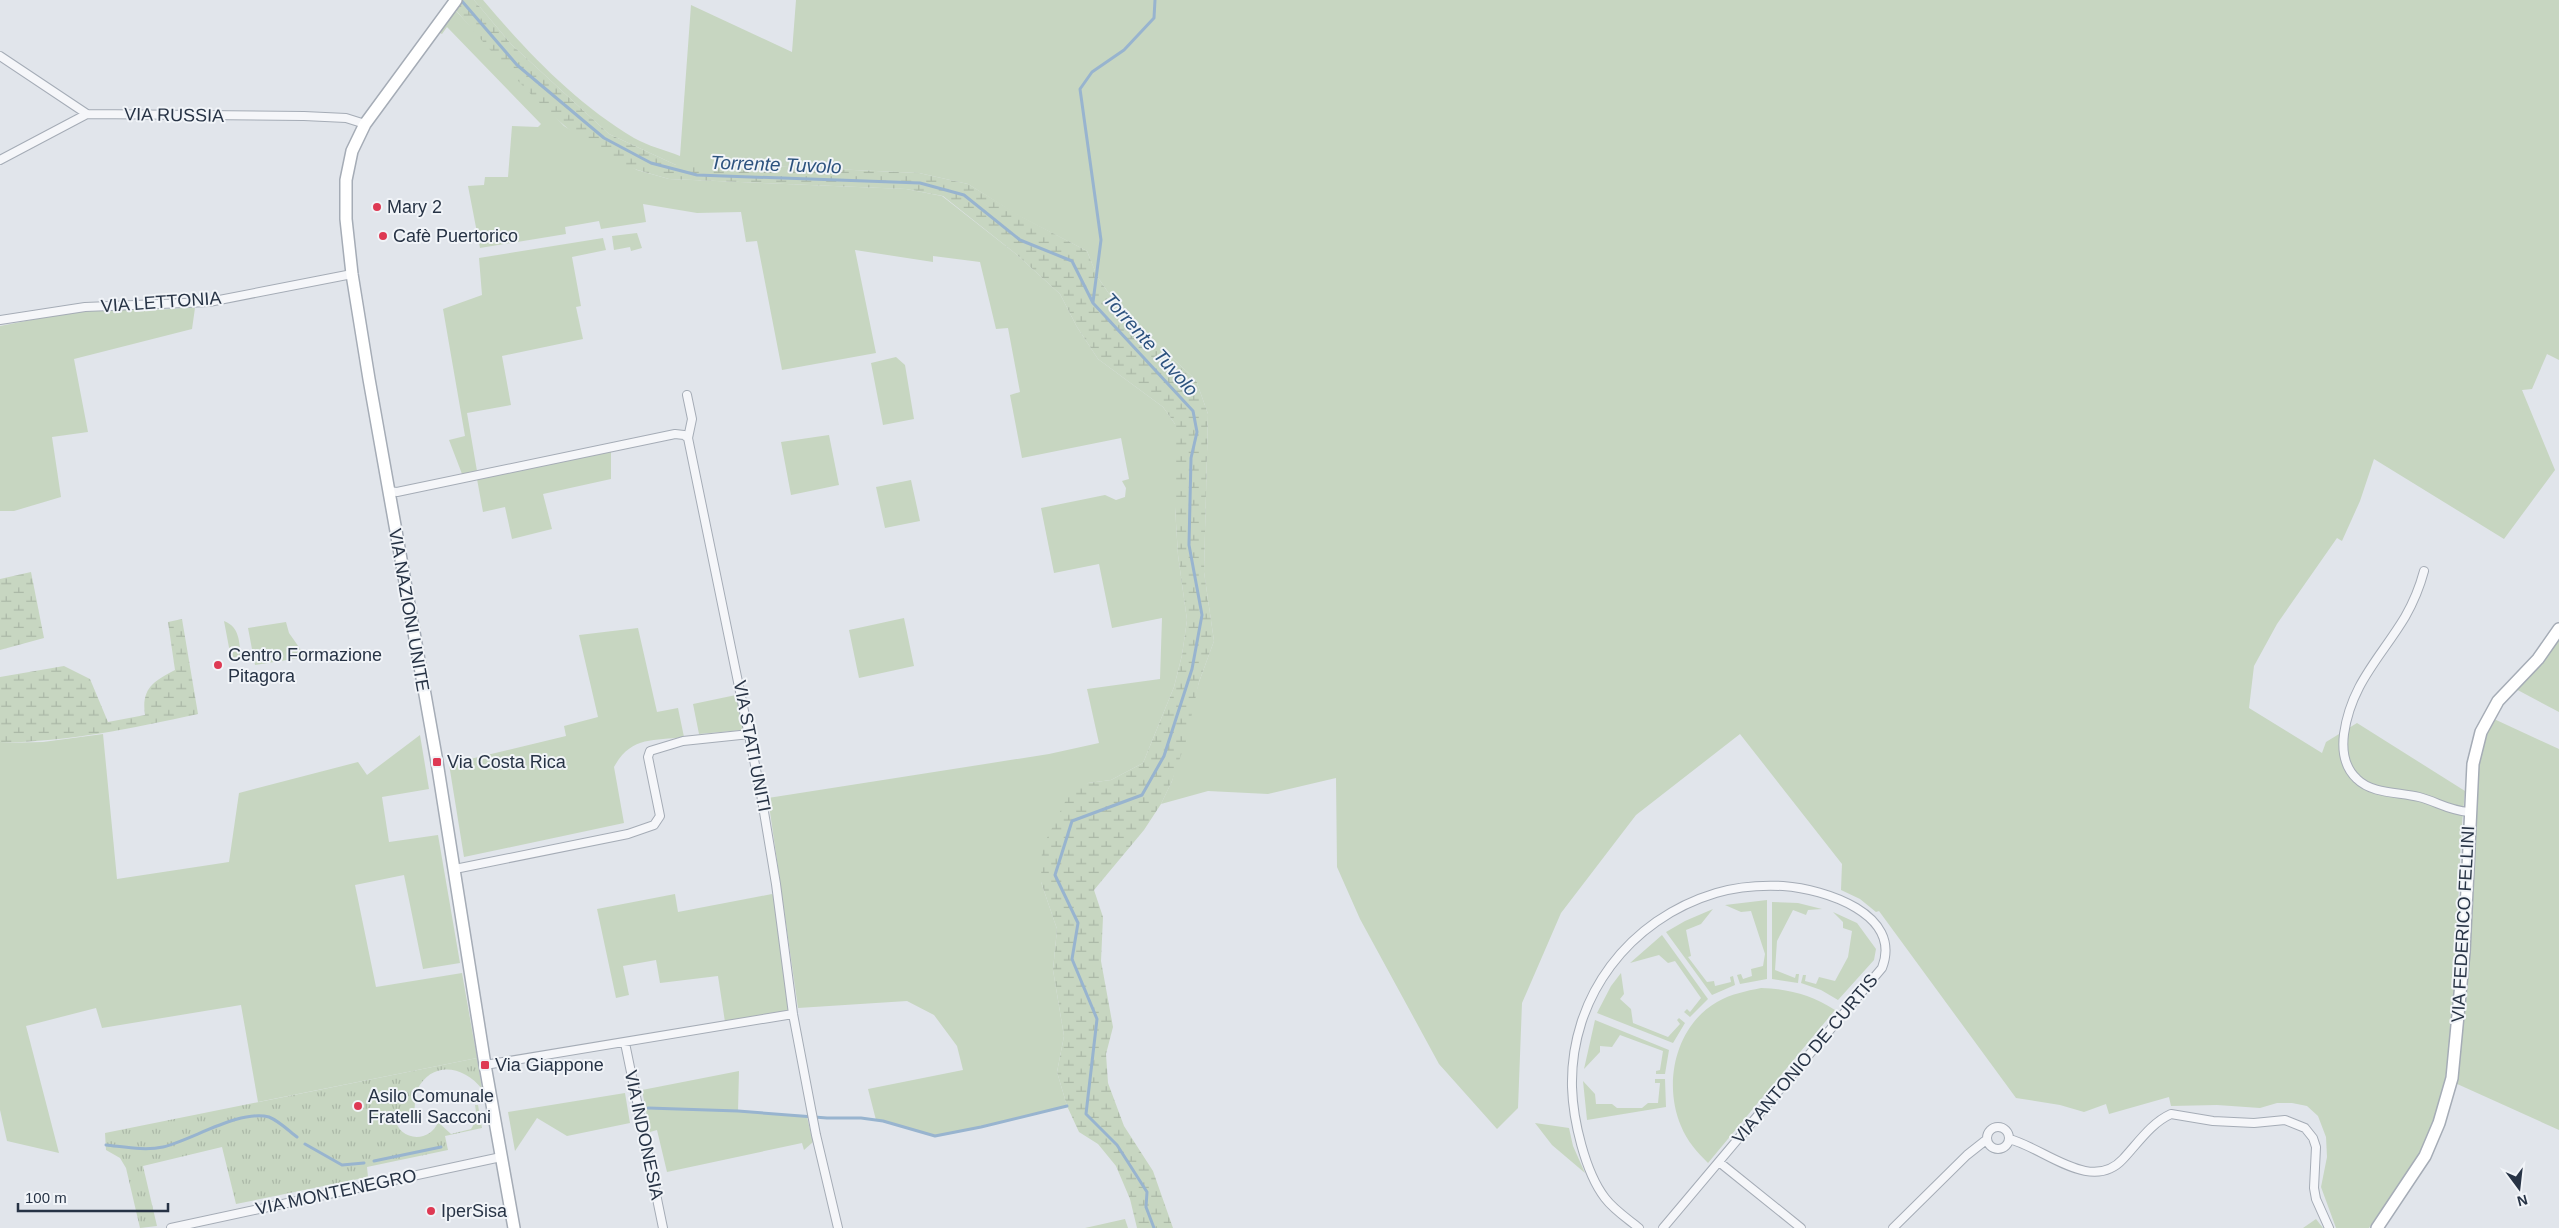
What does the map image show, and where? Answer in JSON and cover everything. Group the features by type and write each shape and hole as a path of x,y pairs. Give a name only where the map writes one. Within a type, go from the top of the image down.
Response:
{"street":[{"name":"VIA NAZIONI UNITE","path":"456,0 364,124 352,151 346,180 346,219 352,274 388,491 514,1228"},
{"path":"0,56 87,114 0,160"},
{"name":"VIA RUSSIA","path":"87,114 304,116 346,118 364,124"},
{"name":"VIA LETTONIA","path":"0,320 85,307 209,302 352,274"},
{"name":"VIA STATI UNITI","path":"687,395 692,419 688,438 750,734 776,884 793,1014 808,1100 838,1228"},
{"path":"676,434 692,419"},
{"path":"388,491 397,492 676,434 684,435 688,438"},
{"path":"2424,571 2405,616 2362,680 2352,700 2342,749 2348,767 2358,780 2372,788 2420,798 2451,810 2469,812"},
{"name":"VIA FEDERICO FELLINI","path":"2377,1228 2425,1156 2439,1123 2452,1078 2464,952 2469,812 2473,764 2481,732 2498,701 2538,659 2559,629"},
{"path":"454,869 618,836 654,826 660,816 648,756 650,751 683,741 750,734"},
{"name":"VIA ANTONIO DE CURTIS","path":"1639,1228 1605,1198 1596,1183 1583,1150 1572,1099 1573,1053 1579,1026 1604,972 1641,932 1657,921 1716,893 1749,887 1784,886 1828,895 1859,908 1872,920 1886,943 1887,955 1882,968 1663,1228"},
{"path":"485,1065 793,1014"},
{"name":"VIA INDONESIA","path":"625,1043 664,1228"},
{"path":"2009,1139 2022,1142 2073,1168 2097,1172 2113,1167 2122,1161 2153,1126 2171,1114 2213,1121 2254,1122 2285,1120 2305,1128 2313,1138 2316,1147 2314,1188 2316,1199 2329,1228"},
{"path":"1893,1228 1967,1155 1986,1140 1988,1131 1996,1126 2006,1130 2009,1139"},
{"path":"1986,1140 1990,1146 1997,1149 2003,1148 2009,1139"},
{"name":"VIA MONTENEGRO","path":"171,1228 501,1157"},
{"path":"1719,1162 1801,1228"}],"green space":[{"path":"447,0 474,0 512,45 609,134 676,165 743,165 919,173 968,184 1022,217 1087,251 1097,276 1118,307 1196,380 1208,414 1204,572 1214,641 1199,682 1186,741 1172,781 1161,804 1144,830 1094,890 1103,917 1101,961 1113,1027 1106,1054 1108,1083 1124,1126 1153,1171 1173,1228 1137,1228 1130,1199 1116,1166 1098,1144 1079,1132 1067,1106 1057,1072 1064,1036 1053,970 1057,929 1041,882 1042,848 1068,796 1088,783 1111,780 1143,763 1174,687 1182,655 1187,620 1178,555 1175,507 1175,424 1163,407 1098,359 1077,327 1060,294 1016,254 943,196 906,189 669,179 630,167 615,161 586,143 543,106 502,64"},
{"path":"474,0 483,0 552,75 592,109 634,138 680,156 691,5 792,52 796,0 2559,0 2559,360 2547,354 2532,389 2522,390 2555,470 2504,539 2374,459 2360,501 2342,541 2337,538 2277,624 2254,666 2249,708 2322,753 2326,742 2357,723 2465,791 2460,852 2456,976 2451,1037 2440,1104 2433,1126 2420,1153 2369,1228 2336,1228 2321,1187 2327,1157 2326,1137 2318,1116 2307,1106 2277,1103 2260,1108 2217,1105 2171,1106 2169,1097 2109,1114 2106,1104 2084,1112 2060,1105 2016,1098 1879,911 1876,912 1860,899 1841,890 1842,864 1740,734 1636,815 1561,913 1522,1003 1518,1108 1497,1129 1439,1064 1360,919 1337,867 1336,778 1268,794 1208,791 1161,804 1172,781 1199,682 1214,641 1204,572 1208,414 1196,380 1118,307 1097,276 1087,251 1021,217 968,184 919,173 743,165 676,165 609,134 512,45"},
{"path":"456,11 564,126 637,170 669,179 906,189 942,196 1016,254 1060,294 1077,327 1098,359 1163,407 1175,424 1175,507 1178,555 1187,620 1182,655 1174,687 1143,763 1111,780 1088,783 1041,882 1057,929 1053,970 1064,1036 1057,1072 1067,1106 935,1136 876,1120 868,1089 963,1070 957,1046 934,1015 907,1001 798,1008 768,798 1049,754 1099,743 1087,689 1160,679 1162,618 1112,628 1099,564 1054,573 1041,508 1105,495 1116,500 1125,497 1126,488 1122,481 1129,479 1121,438 1022,458 1010,395 1020,392 1008,328 996,329 980,262 933,256 933,262 855,250 876,353 782,370 757,241 746,242 741,212 697,213 643,204 646,222 601,229 599,221 565,227 566,234 480,248 468,186 484,185 485,177 508,177 512,126 538,127 541,124 447,27 442,34 438,32"},
{"path":"637,233 642,248 631,251 630,247 614,250 612,236"},
{"path":"603,238 606,250 572,257 581,306 576,307 583,339 502,356 511,405 467,413 477,471 462,474 449,440 465,436 443,309 482,295 479,258"},
{"path":"195,308 192,329 74,359 88,432 52,437 61,497 14,511 0,511 0,326 101,309"},
{"path":"896,357 905,365 914,419 883,425 871,363"},
{"path":"829,435 839,485 791,495 781,442"},
{"path":"611,451 611,479 543,494 552,529 512,539 505,507 483,512 477,479"},
{"path":"911,480 920,521 885,528 876,487"},
{"path":"31,572 44,638 0,650 0,579"},
{"path":"904,618 914,666 859,678 849,630"},
{"path":"182,619 198,714 100,733 51,740 0,743 0,677 64,666 90,679 108,722 145,715 145,698 151,686 175,670 168,622"},
{"path":"224,621 236,631 241,657 231,658"},
{"path":"286,622 289,633 306,657 255,665 248,628"},
{"path":"638,628 657,712 678,708 684,737 653,740 635,745 621,757 614,767 624,823 464,857 449,764 566,736 564,726 598,717 579,635"},
{"path":"2559,629 2559,712 2512,687"},
{"path":"736,695 743,730 699,734 693,704"},
{"path":"2494,719 2559,749 2559,1130 2455,1083 2462,1029 2469,945 2478,762 2487,732"},
{"path":"103,734 117,879 229,862 239,793 358,762 367,775 420,735 429,789 382,797 389,842 438,835 460,963 423,969 404,875 355,885 376,987 462,973 477,1058 258,1102 241,1005 102,1028 96,1008 26,1026 59,1153 7,1141 0,1110 0,743 43,742"},
{"path":"675,894 678,912 772,894 775,899 788,1013 725,1022 718,976 660,983 656,960 623,966 629,995 616,998 597,909"},
{"path":"1767,900 1767,979 1740,984 1737,975 1741,974 1743,979 1752,976 1751,969 1763,966 1765,954 1751,911 1741,912 1725,905"},
{"path":"1772,902 1798,903 1822,909 1808,910 1806,915 1793,910 1777,941 1775,970 1795,978 1796,974 1799,974 1798,983 1772,979"},
{"path":"1713,909 1701,924 1686,930 1691,956 1688,957 1707,982 1714,981 1715,986 1731,982 1730,977 1733,976 1735,985 1712,995 1666,932 1685,921"},
{"path":"1833,912 1857,923 1876,949 1874,960 1838,1000 1821,990 1801,983 1803,975 1806,975 1805,981 1816,984 1819,977 1835,981 1848,957 1852,931 1843,928 1843,922"},
{"path":"1662,935 1708,999 1690,1017 1684,1012 1687,1009 1690,1012 1701,998 1675,961 1668,963 1659,955 1630,963"},
{"path":"1621,973 1624,994 1620,999 1631,1009 1633,1023 1668,1037 1680,1024 1677,1020 1679,1018 1685,1023 1673,1043 1597,1013 1611,986"},
{"path":"1761,988 1800,994 1817,1000 1835,1010 1708,1163 1686,1137 1676,1110 1673,1075 1676,1057 1682,1041 1691,1026 1703,1012 1728,997"},
{"path":"1595,1020 1669,1050 1665,1074 1656,1074 1656,1071 1660,1070 1663,1051 1620,1035 1612,1047 1600,1046 1600,1052 1584,1069"},
{"path":"477,1058 482,1089 475,1081 457,1071 439,1070 423,1080 417,1090 412,1117 404,1121 395,1117 401,1131 407,1135 414,1137 428,1134 438,1122 451,1134 471,1129 477,1119 475,1105 478,1105 482,1128 445,1136 448,1150 367,1167 368,1177 236,1204 222,1147 143,1166 157,1226 140,1228 126,1168 120,1158 106,1150 105,1133"},
{"path":"739,1071 738,1111 807,1117 813,1142 804,1150 802,1143 667,1172 657,1130 650,1132 642,1090"},
{"path":"1655,1079 1665,1079 1666,1107 1587,1120 1583,1081 1595,1094 1596,1104 1612,1104 1617,1108 1642,1108 1648,1103 1658,1103 1660,1083 1655,1083"},
{"path":"625,1093 630,1123 567,1136 537,1118 515,1151 508,1112"},
{"path":"1535,1123 1569,1128 1573,1146 1585,1173 1552,1145"},
{"path":"1125,1219 1128,1228 1085,1228"},
{"path":"2316,1219 2323,1228 2303,1228"}],"waterway":[{"name":"Torrente Tuvolo","path":"461,0 517,65 604,138 651,163 697,175 920,183 964,195 1020,240 1072,261 1093,303 1193,411 1197,432 1191,458 1189,545 1202,615 1192,669 1164,756 1142,795 1072,821 1055,875 1078,923 1072,959 1097,1019 1086,1114 1117,1145 1147,1192 1146,1207 1154,1228"},
{"path":"1093,302 1101,240 1080,89 1092,72 1124,50 1154,18 1155,0"},
{"path":"648,1108 738,1111 827,1118 861,1118 883,1121 935,1136 1067,1106"},
{"path":"106,1145 142,1149 163,1147 230,1121 257,1116 273,1119 297,1137"},
{"path":"305,1144 342,1165 364,1163"},
{"path":"374,1161 441,1147"}],"place":[{"name":"Mary 2","path":"377,207"},
{"name":"Cafè Puertorico","path":"383,236"},
{"name":"Centro Formazione Pitagora","path":"218,665"},
{"name":"Via Costa Rica","path":"437,762"},
{"name":"Via Giappone","path":"485,1065"},
{"name":"Asilo Comunale Fratelli Sacconi","path":"358,1106"},
{"name":"IperSisa","path":"431,1211"}]}
